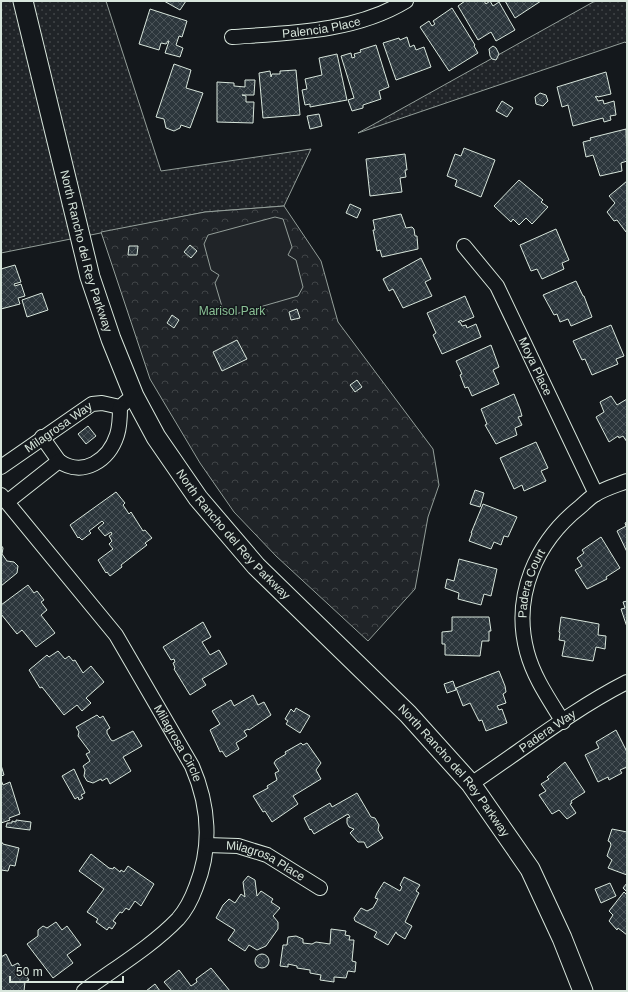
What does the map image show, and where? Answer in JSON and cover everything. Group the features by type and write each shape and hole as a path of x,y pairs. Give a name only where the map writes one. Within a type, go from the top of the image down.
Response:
{"street":[{"name":"North Rancho del Rey Parkway","path":"23,1 90,277 111,339 127,401 156,437 198,498 256,566 408,714 471,784 530,869 562,938 583,991"},
{"name":"Palencia Place","path":"232,37 304,32 355,23 390,11 406,1"},
{"name":"Moya Place","path":"464,246 497,286 596,494"},
{"name":"Milagrosa Way","path":"1,467 42,437 92,404 127,401"},
{"path":"42,437 59,461 66,467 78,468 93,465 105,456 117,436 127,401"},
{"path":"4,498 59,461"},
{"name":"Padera Court","path":"562,722 538,682 530,662 524,635 523,602 532,569 548,539 570,515 596,494 627,481"},
{"name":"Milagrosa Circle","path":"4,498 116,635 192,766 198,781 206,812 207,845 200,879 179,917 162,934 84,991"},
{"name":"Padera Way","path":"471,784 562,722 610,691 627,682"},
{"name":"Milagrosa Place","path":"207,845 238,846 267,855 320,888"}],"green space":[{"path":"1,1 106,1 161,171 311,149 284,206 205,212 1,253"},
{"path":"595,1 627,1 627,44 625,42 358,133"},
{"name":"Marisol Park","path":"284,206 321,261 338,322 433,449 439,485 428,517 415,589 368,641 276,556 234,512 200,463 150,379 101,232 205,212"},
{"path":"275,217 283,219 292,247 288,255 296,260 303,287 298,296 232,315 223,310 215,283 219,275 211,270 204,244 208,235"}],"building":[{"path":"164,1 186,1 180,10"},
{"path":"465,1 484,1 486,4 490,1 493,6 499,2 515,30 496,41 491,32 478,40 458,6"},
{"path":"505,1 541,1 515,18"},
{"path":"452,8 475,45 474,46 478,53 449,71 420,27 429,21 432,26 435,24 433,21"},
{"path":"150,9 187,21 182,37 179,36 176,45 183,48 180,57 165,53 169,41 166,44 161,43 159,50 139,44"},
{"path":"407,37 410,47 414,45 416,50 424,47 431,67 396,80 383,43 399,38 400,40"},
{"path":"376,45 389,87 379,91 381,99 363,105 363,108 352,111 348,100 354,98 341,56 351,53 352,58 355,57 354,54 361,52 360,50"},
{"path":"493,46 499,54 496,60 492,59 490,56 489,49"},
{"path":"337,54 347,100 310,107 310,104 305,105 302,90 307,89 305,79 322,75 319,58"},
{"path":"174,64 191,70 186,88 203,93 190,128 181,125 180,128 174,131 166,128 164,119 156,117"},
{"path":"296,70 300,115 263,118 259,73 270,71 271,77 272,74 280,74 280,71"},
{"path":"606,72 611,94 595,97 598,101 603,100 604,104 614,101 616,115 610,116 611,120 604,122 603,118 573,126 568,105 562,107 557,87"},
{"path":"245,80 255,80 254,95 242,95 246,96 246,102 254,102 253,123 217,122 217,82 234,83 234,86 245,87"},
{"path":"540,93 546,95 548,101 543,106 536,104 535,97"},
{"path":"502,101 513,108 507,117 496,111"},
{"path":"319,114 322,126 310,129 307,116"},
{"path":"626,129 627,161 621,163 622,171 600,176 593,155 586,157 583,142 591,140 590,138"},
{"path":"464,148 495,160 481,197 455,186 457,180 447,176 455,154 461,156"},
{"path":"405,154 407,170 405,170 406,177 400,178 402,192 370,196 366,159"},
{"path":"519,180 543,200 541,202 548,207 532,224 526,218 519,225 513,219 511,222 494,206"},
{"path":"627,181 626,232 617,220 614,221 607,212 615,203 609,196"},
{"path":"350,204 361,209 357,218 346,213"},
{"path":"401,214 406,228 412,227 414,229 415,236 417,236 418,249 382,257 380,250 377,251 373,230 375,230 373,220"},
{"path":"556,229 569,260 562,263 564,269 542,279 537,269 531,271 520,245"},
{"path":"190,245 197,251 191,258 184,252"},
{"path":"129,246 138,246 137,255 128,255"},
{"path":"421,258 431,279 425,282 432,296 403,308 393,289 389,291 383,279"},
{"path":"15,265 21,282 14,284 15,286 21,284 25,296 18,298 20,304 1,309 1,269"},
{"path":"576,281 584,296 592,317 571,326 568,319 560,322 557,314 554,315 543,295"},
{"path":"42,293 48,310 27,317 22,300"},
{"path":"465,296 474,317 458,322 460,322 462,326 466,325 467,328 476,324 481,337 442,354 433,335 436,333 427,313"},
{"path":"297,309 300,318 291,320 289,312"},
{"path":"172,315 179,320 174,328 167,323"},
{"path":"611,325 624,356 616,359 618,364 592,375 585,359 582,360 573,341"},
{"path":"237,340 247,359 222,371 213,352"},
{"path":"491,345 499,367 493,370 499,384 472,396 468,387 465,388 460,375 462,374 456,361"},
{"path":"357,380 362,387 355,392 350,385"},
{"path":"514,394 522,416 518,417 522,425 515,428 517,435 496,444 485,425 487,424 481,409"},
{"path":"611,396 617,405 627,399 627,442 623,436 619,438 618,436 609,442 596,417 604,412 600,402"},
{"path":"88,426 96,436 86,444 78,434"},
{"path":"536,442 548,468 541,471 546,481 524,491 522,485 514,489 500,458"},
{"path":"475,490 484,493 480,507 470,504"},
{"path":"116,492 125,503 123,505 129,514 131,512 143,531 145,530 152,538 145,543 147,545 121,565 122,567 110,576 107,572 106,573 98,560 113,549 109,544 112,541 109,536 112,534 111,532 105,536 98,528 104,523 102,521 89,531 91,533 82,540 79,537 78,538 70,525"},
{"path":"483,504 517,517 508,537 504,536 501,545 494,542 491,549 469,541"},
{"path":"627,522 627,552 617,531 626,526 625,523"},
{"path":"601,537 620,568 606,577 607,579 587,589 575,570 582,566 577,558 584,553 582,550"},
{"path":"1,545 3,548 2,554 7,561 14,562 18,566 17,573 1,586"},
{"path":"459,559 497,569 491,596 484,594 481,605 458,599 459,593 445,588 447,579 454,581"},
{"path":"28,585 34,593 37,591 44,600 41,602 47,610 41,615 55,633 36,647 22,630 17,634 1,614 1,605"},
{"path":"627,601 627,627 621,609 625,608 623,602"},
{"path":"452,617 489,617 491,631 489,631 489,641 482,641 480,656 445,655 445,644 442,644 442,632 452,631"},
{"path":"561,617 599,624 598,635 606,636 605,649 596,647 593,661 562,656 565,641 559,640"},
{"path":"203,622 211,637 202,642 210,655 219,650 227,664 202,679 206,685 190,695 174,669 174,659 171,660 163,647"},
{"path":"58,651 65,659 69,656 73,661 75,660 83,673 91,666 104,682 86,698 91,703 82,711 77,705 64,715 42,687 40,688 29,670 47,655 49,657"},
{"path":"499,671 505,686 506,692 503,694 506,703 497,706 499,710 502,709 507,723 486,731 482,720 479,721 470,703 463,706 456,688"},
{"path":"453,681 456,690 447,693 444,684"},
{"path":"253,695 258,705 264,702 271,715 249,730 244,731 247,736 236,743 239,749 226,757 222,751 220,752 210,730 220,724 212,711 231,700 234,706"},
{"path":"296,708 310,716 300,733 286,724 288,721 285,719 291,709 294,712"},
{"path":"97,715 100,718 103,716 110,728 107,730 107,733 111,740 113,741 133,731 142,746 123,757 131,771 110,784 107,778 93,783 87,781 84,776 85,770 83,766 90,761 86,754 90,752 78,736 79,732 76,727"},
{"path":"616,730 627,752 627,767 620,770 622,773 609,780 608,777 598,782 585,755 599,748 596,742"},
{"path":"301,743 303,745 307,743 321,763 316,770 321,779 293,796 298,804 272,822 265,811 263,812 253,796 268,788 267,786 277,780 275,773 279,771 274,763 276,760 286,754 285,752"},
{"path":"565,762 585,792 571,801 572,803 570,804 576,813 567,819 559,810 552,814 539,795 546,791 541,784 549,779 547,777"},
{"path":"1,765 4,775 1,776"},
{"path":"74,769 85,793 81,795 83,798 79,800 78,797 75,799 62,776"},
{"path":"1,780 3,785 10,782 20,814 1,823"},
{"path":"357,793 371,817 375,818 379,825 378,830 383,838 367,848 364,842 358,842 350,833 354,829 349,827 347,823 347,818 350,817 348,814 314,834 311,829 310,830 304,818 330,803 332,807"},
{"path":"16,820 31,822 30,830 6,827 7,823 12,823 12,821 16,822"},
{"path":"612,829 627,832 627,875 608,868 612,860 607,856 611,845 608,841"},
{"path":"1,841 3,844 19,848 15,866 10,865 8,871 1,870"},
{"path":"91,854 109,868 113,869 114,867 120,872 121,870 124,872 128,866 154,884 141,906 135,901 129,910 126,908 122,913 120,912 113,921 116,923 112,929 109,927 107,930 96,922 98,919 87,912 104,889 79,871"},
{"path":"248,876 255,880 257,896 261,891 273,899 271,902 280,908 273,916 278,922 278,929 266,946 257,950 249,945 245,951 228,940 235,930 216,918 223,905 229,899 235,903 241,894 245,897 243,882"},
{"path":"404,877 420,885 416,891 419,893 405,922 412,926 405,939 396,932 388,945 374,937 377,932 355,921 354,918 361,908 367,911 373,908 378,899 375,898 377,893 384,882 400,891 402,887 400,885"},
{"path":"610,883 616,896 601,903 595,889"},
{"path":"627,883 627,892 623,888"},
{"path":"624,892 627,895 627,935 618,928 617,930 609,921 613,915 609,911"},
{"path":"56,922 62,930 67,926 81,945 67,955 73,963 53,978 27,944 38,936 38,930 43,926 47,928"},
{"path":"331,929 346,931 345,935 350,936 349,940 354,940 352,961 356,962 355,972 348,971 346,978 334,977 334,982 320,980 321,975 310,973 310,970 297,968 297,966 288,964 288,967 280,966 283,945 287,945 288,937 296,936 303,939 303,943 312,944 316,942 330,944"},
{"path":"6,954 12,966 18,963 29,980 25,982 24,991 1,991 1,957"},
{"path":"259,954 265,954 269,958 269,964 265,968 259,968 255,964 255,958"},
{"path":"211,968 230,991 172,991 164,982 179,970 191,986 197,982 196,979"},
{"path":"155,984 160,991 146,991"}]}
